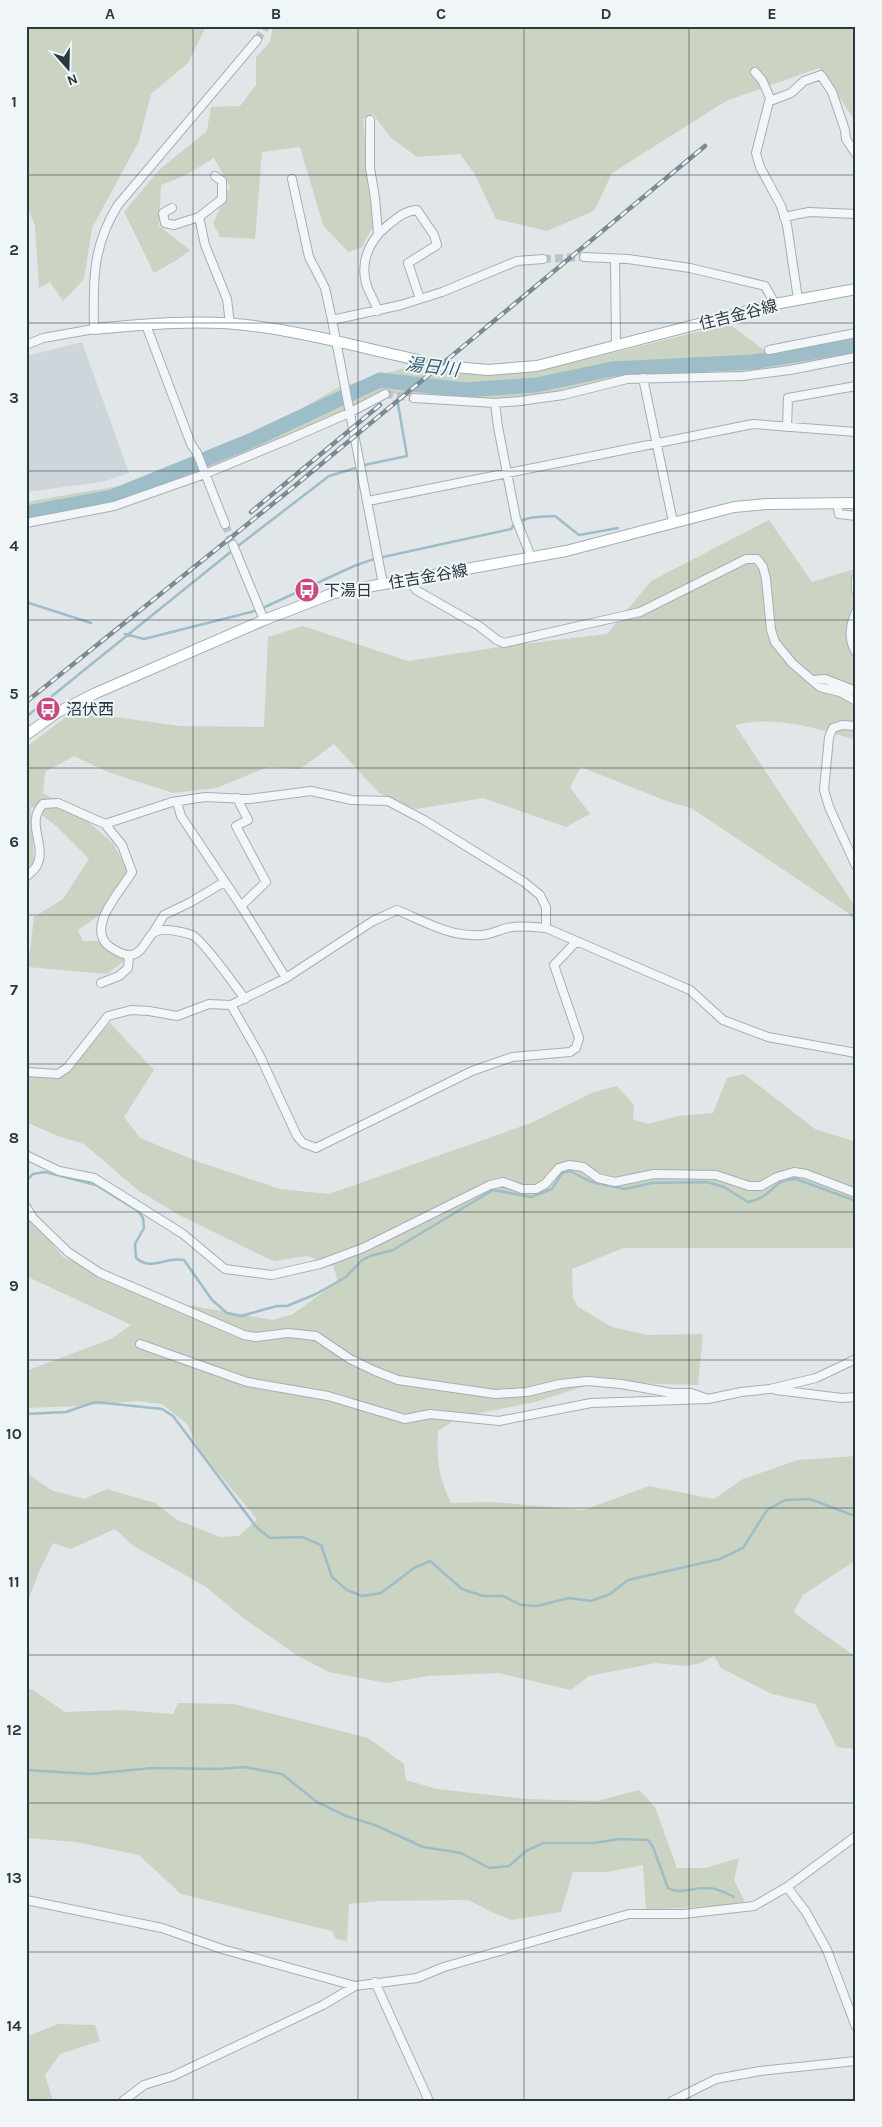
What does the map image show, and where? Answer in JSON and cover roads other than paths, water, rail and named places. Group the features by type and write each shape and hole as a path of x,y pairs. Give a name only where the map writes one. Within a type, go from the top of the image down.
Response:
{"main road":[{"name":"住吉金谷線","path":"444,366 482,370 525,368 775,304 856,289"},
{"path":"94,329 146,325 230,324 267,328 418,360"},
{"name":"住吉金谷線","path":"26,735 58,712 261,612 334,593 566,551 734,507 767,504 856,503"}],"street":[{"path":"27,344 43,338 94,329 93,286 97,254 108,220 118,205 257,40"},
{"path":"755,72 762,80 770,101 756,153 760,167 781,206 798,299"},
{"path":"770,101 791,94 804,81 821,75 832,92 845,130 846,139 856,154"},
{"path":"370,120 370,168 378,234"},
{"path":"172,208 163,213 165,222 174,225 199,218 222,199 222,181 215,176"},
{"path":"292,179 309,257 325,288 338,342 343,380 383,584"},
{"path":"378,311 368,288 363,260 372,240 406,211 417,210 434,236 437,245 408,262 420,299"},
{"path":"784,217 809,212 838,215 856,214"},
{"path":"199,218 205,245 228,299 230,324"},
{"path":"584,257 628,259 690,268 765,286 775,304"},
{"path":"332,320 378,311 442,292 517,261 543,259"},
{"path":"615,259 616,346"},
{"path":"146,325 191,444 197,453 225,524"},
{"path":"769,350 856,332"},
{"path":"414,398 495,403 563,395 603,384 643,378 743,376 790,370 856,356"},
{"path":"643,378 673,522"},
{"path":"788,427 788,398 856,386"},
{"path":"26,523 114,506 205,474 349,412 385,394"},
{"path":"495,403 517,521 531,557"},
{"path":"368,501 753,424 856,432"},
{"path":"837,503 839,514 856,516"},
{"path":"234,545 261,612"},
{"path":"410,579 416,590 479,626 497,640 504,642 640,612 746,559 757,559 763,567 766,579 771,630 775,642 792,663 820,687 840,692 856,701"},
{"path":"856,579 856,590"},
{"path":"856,612 850,624 851,639 856,652"},
{"path":"812,680 825,680 856,691"},
{"path":"856,726 842,725 833,728 828,737 824,790 829,807 856,866"},
{"path":"105,824 177,802 205,797 275,797 311,791 352,800 388,801 424,820 524,882 540,895 546,907 546,928"},
{"path":"237,798 248,820 236,826 266,882 241,906"},
{"path":"177,802 181,816 286,978"},
{"path":"26,877 37,867 39,859 35,819 36,812 42,804 58,803 105,824 122,844 132,872 106,910 101,933 105,944 117,952 129,956 137,953 164,915 191,902 224,882"},
{"path":"26,1072 58,1074 67,1068 108,1016 131,1010 177,1016 209,1004 231,1005 245,999 286,978 373,921 397,910 447,932 463,935 484,935 509,927 546,928 690,990 724,1020 768,1037 856,1053"},
{"path":"153,933 160,930 177,931 195,936 245,999"},
{"path":"231,1005 259,1054 297,1136 303,1144 316,1148 472,1070 512,1057 570,1052 576,1048 579,1038 554,965 576,942"},
{"path":"101,983 119,976 128,968 129,956"},
{"path":"26,1155 59,1170 94,1178 183,1234 224,1269 272,1275 320,1264 363,1248 490,1185 503,1182 522,1189 536,1189 545,1184 559,1168 569,1165 583,1167 598,1178 615,1182 654,1174 716,1175 749,1186 761,1186 777,1177 794,1172 806,1174 856,1193"},
{"path":"26,1207 33,1218 68,1252 100,1274 244,1335 256,1337 288,1333 316,1336 350,1359 398,1380 495,1394 527,1392 560,1384 587,1381 621,1384 672,1393 691,1393 708,1399"},
{"path":"140,1344 247,1382 328,1396 405,1418 430,1414 499,1421 591,1403 708,1399 741,1392 770,1389 816,1378 856,1359"},
{"path":"770,1389 842,1398 856,1397"},
{"path":"123,2101 144,2085 173,2076 323,2005 355,1986 417,1978 444,1967 629,1914 683,1914 754,1906 787,1887 856,1836"},
{"path":"787,1887 806,1912 827,1950 856,2026"},
{"path":"26,1900 162,1928 248,1956 355,1986"},
{"path":"375,1982 429,2101"},
{"path":"672,2101 716,2079 760,2071 856,2061"}],"waterway":[{"name":"湯日川","path":"26,513 112,497 250,441 380,380 464,390 536,385 612,369 753,362 856,345"},
{"path":"238,546 329,476 369,464 407,456 398,404"},
{"path":"383,557 511,529 524,519 537,517 555,516 579,535 618,528"},
{"path":"26,717 233,550"},
{"path":"125,634 144,639 251,612 374,559"},
{"path":"26,602 91,623"},
{"path":"26,1181 33,1174 45,1172 96,1185 138,1211 143,1218 144,1228 135,1244 136,1258 148,1264 177,1259 184,1260 212,1300 227,1313 241,1316 277,1306 287,1306 316,1294 346,1277 361,1261 370,1256 393,1250 493,1190 531,1197 552,1189 562,1173 570,1171 591,1182 625,1189 652,1183 707,1182 724,1187 748,1202 765,1195 784,1181 796,1179 856,1201"},
{"path":"26,1414 66,1412 95,1402 162,1409 173,1416 257,1528 270,1538 302,1537 321,1545 332,1577 347,1590 362,1596 381,1593 414,1568 430,1561 462,1589 483,1596 503,1596 521,1605 537,1606 569,1598 591,1601 610,1594 628,1580 720,1559 743,1548 767,1510 785,1500 810,1499 852,1515 856,1513"},
{"path":"26,1770 90,1774 152,1768 218,1769 244,1767 282,1774 317,1802 346,1816 375,1825 423,1847 461,1853 489,1868 509,1866 526,1851 543,1843 594,1843 619,1839 648,1840 653,1847 668,1888 677,1891 711,1888 734,1897"}],"tunnel":[{"path":"257,40 266,26"},
{"path":"543,259 584,257"},
{"path":"418,360 444,366"},
{"path":"385,394 414,398"},
{"path":"225,524 233,545"}],"railway":[{"path":"26,702 285,494 705,146"},
{"path":"251,512 380,405"}],"place":[{"name":"下湯日","path":"307,590"},
{"name":"沼伏西","path":"48,709"}]}
